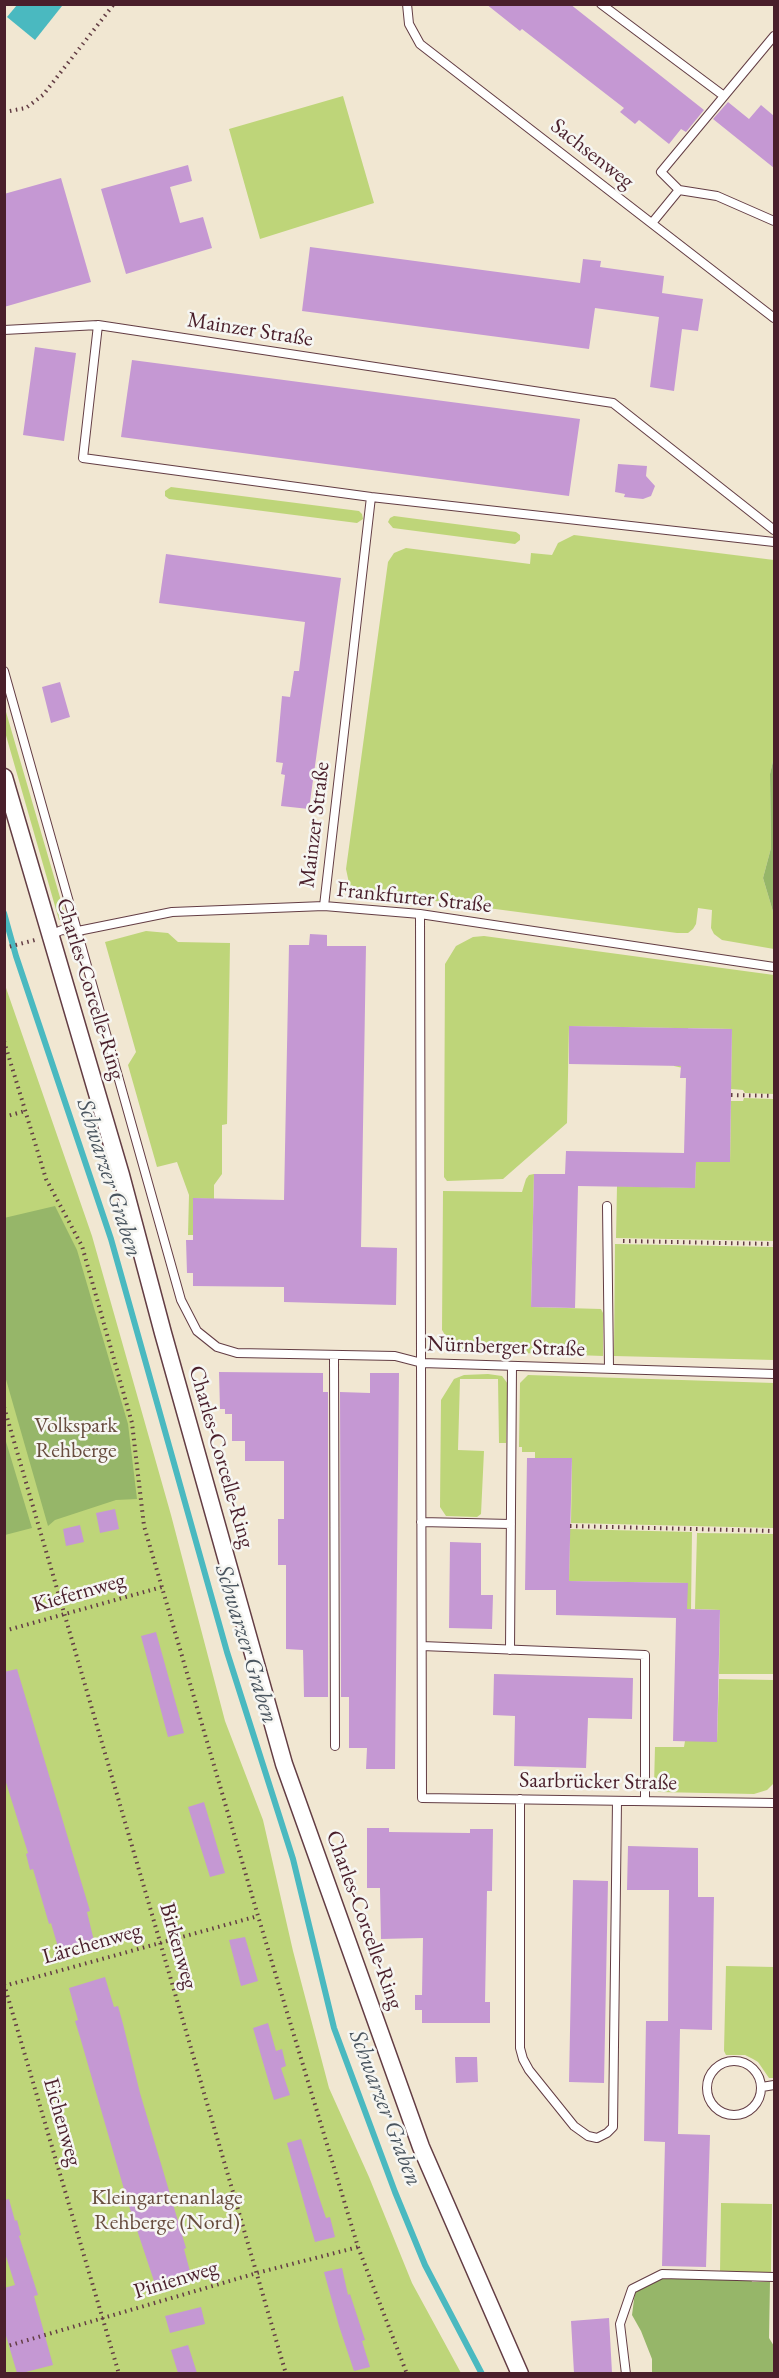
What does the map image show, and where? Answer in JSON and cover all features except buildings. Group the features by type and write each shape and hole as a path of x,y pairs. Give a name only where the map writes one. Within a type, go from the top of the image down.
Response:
{"street":[{"name":"Charles-Corcelle-Ring","path":"4,777 122,1175 163,1333 284,1764 421,2147 520,2373"}],"lane":[{"name":"Sachsenweg","path":"407,4 409,24 420,44 774,318"},
{"path":"601,4 724,96"},
{"path":"774,36 661,172 679,190 717,196 774,221"},
{"path":"652,223 679,190"},
{"path":"98,325 83,459 370,497 774,542"},
{"name":"Mainzer Straße","path":"4,330 98,325 613,403 774,530"},
{"name":"Mainzer Straße","path":"324,906 370,497"},
{"path":"4,671 78,931"},
{"name":"Frankfurter Straße","path":"50,934 62,930 78,931 172,912 324,906 420,914 774,967"},
{"path":"420,914 422,1646 645,1655 645,1801"},
{"name":"Nürnberger Straße","path":"78,931 181,1300 197,1331 217,1347 237,1353 395,1356 422,1363 774,1374"},
{"path":"607,1206 609,1368"},
{"path":"334,1355 335,1746"},
{"path":"510,1650 512,1366"},
{"path":"422,1522 511,1524"},
{"name":"Saarbrücker Straße","path":"422,1646 422,1798 774,1803"},
{"path":"520,1799 520,2048 529,2070 574,2126 588,2136 597,2138 613,2127 616,1801"},
{"path":"728,2061 735,2061 754,2069 762,2087 761,2096 753,2108 748,2112 734,2115 714,2107 707,2087 708,2080 716,2068 728,2061"},
{"path":"762,2087 774,2085"},
{"path":"626,2373 620,2324 632,2289 662,2274 774,2277"}],"path":[{"path":"4,112 26,108 43,95 114,4"},
{"path":"4,948 25,943"},
{"path":"4,1041 46,1179 82,1246 132,1423 144,1526 358,2247 407,2373"},
{"path":"731,1095 774,1096"},
{"path":"4,1117 25,1111"},
{"path":"623,1241 774,1244"},
{"name":"Birkenweg","path":"4,1407 286,2373"},
{"path":"570,1526 774,1531"},
{"name":"Kiefernweg","path":"4,1631 162,1587"},
{"name":"Lärchenweg","path":"5,1985 258,1916"},
{"name":"Eichenweg","path":"5,1985 119,2373"},
{"name":"Pinienweg","path":"4,2347 257,2273 358,2247"}],"green space":[{"path":"343,96 374,203 260,239 229,129"},
{"path":"171,487 359,511 363,519 357,523 169,499 165,496 165,491"},
{"path":"394,516 516,532 520,535 520,540 515,544 393,528 388,522"},
{"path":"574,535 774,560 774,757 770,774 771,848 763,878 774,915 774,949 722,940 714,934 711,928 712,910 698,908 693,929 688,933 677,933 359,891 351,887 349,883 346,869 388,562 394,553 406,548 530,564 531,553 552,555 558,543"},
{"path":"4,705 66,918 59,920 5,732"},
{"path":"774,757 774,915 763,878 771,848 770,774"},
{"path":"146,931 168,933 178,942 230,943 227,1124 222,1125 222,1174 214,1185 214,1199 193,1198 193,1235 188,1235 189,1195 177,1162 157,1167 128,1065 136,1052 105,942"},
{"path":"484,936 774,975 774,1094 745,1093 743,1090 731,1089 732,1029 688,1028 687,1069 674,1066 675,1028 569,1026 567,1123 503,1179 447,1181 444,1177 445,964 456,946 473,937"},
{"name":"Kleingartenanlage Rehberge (Nord)","path":"5,985 92,1236 171,1515 225,1721 263,1820 293,1951 329,2088 369,2177 412,2283 461,2373 5,2373"},
{"path":"744,1098 774,1099 774,1241 616,1238 617,1186 695,1188 696,1162 730,1162 731,1101 743,1101"},
{"path":"534,1174 531,1307 601,1309 603,1313 603,1356 466,1351 450,1343 442,1330 443,1191 522,1192 526,1179 529,1175"},
{"name":"Volkspark Rehberge","path":"55,1206 77,1250 128,1424 137,1499 116,1500 55,1520 48,1526 5,1376 4,1218"},
{"path":"615,1244 774,1247 774,1360 614,1356"},
{"path":"464,1375 502,1376 508,1384 506,1443 499,1443 498,1379 460,1379 458,1450 484,1451 481,1514 477,1517 446,1516 440,1507 441,1400 454,1379"},
{"path":"528,1375 774,1383 774,1528 571,1523 572,1458 535,1458 535,1452 522,1452 522,1447 519,1447 520,1383"},
{"path":"4,1435 32,1528 5,1535 4,1535"},
{"path":"570,1529 692,1532 691,1609 687,1609 687,1583 569,1581"},
{"path":"697,1533 774,1534 774,1674 719,1674 720,1610 695,1609"},
{"path":"719,1679 774,1680 774,1783 767,1790 754,1794 658,1792 654,1786 655,1747 684,1747 685,1741 717,1741"},
{"path":"726,1966 774,1967 774,2078 769,2078 758,2062 753,2059 745,2055 726,2055 724,2051"},
{"path":"721,2203 772,2204 771,2272 720,2273"},
{"path":"662,2277 751,2279 752,2282 770,2282 769,2338 774,2346 774,2373 652,2373 652,2359 632,2315 635,2292"}],"water":[{"path":"17,5 62,6 35,40 7,17"}],"waterway":[{"name":"Schwarzer Graben","path":"4,913 16,956 111,1239 227,1652 293,1859 334,2028 395,2192 425,2265 482,2374"}]}
